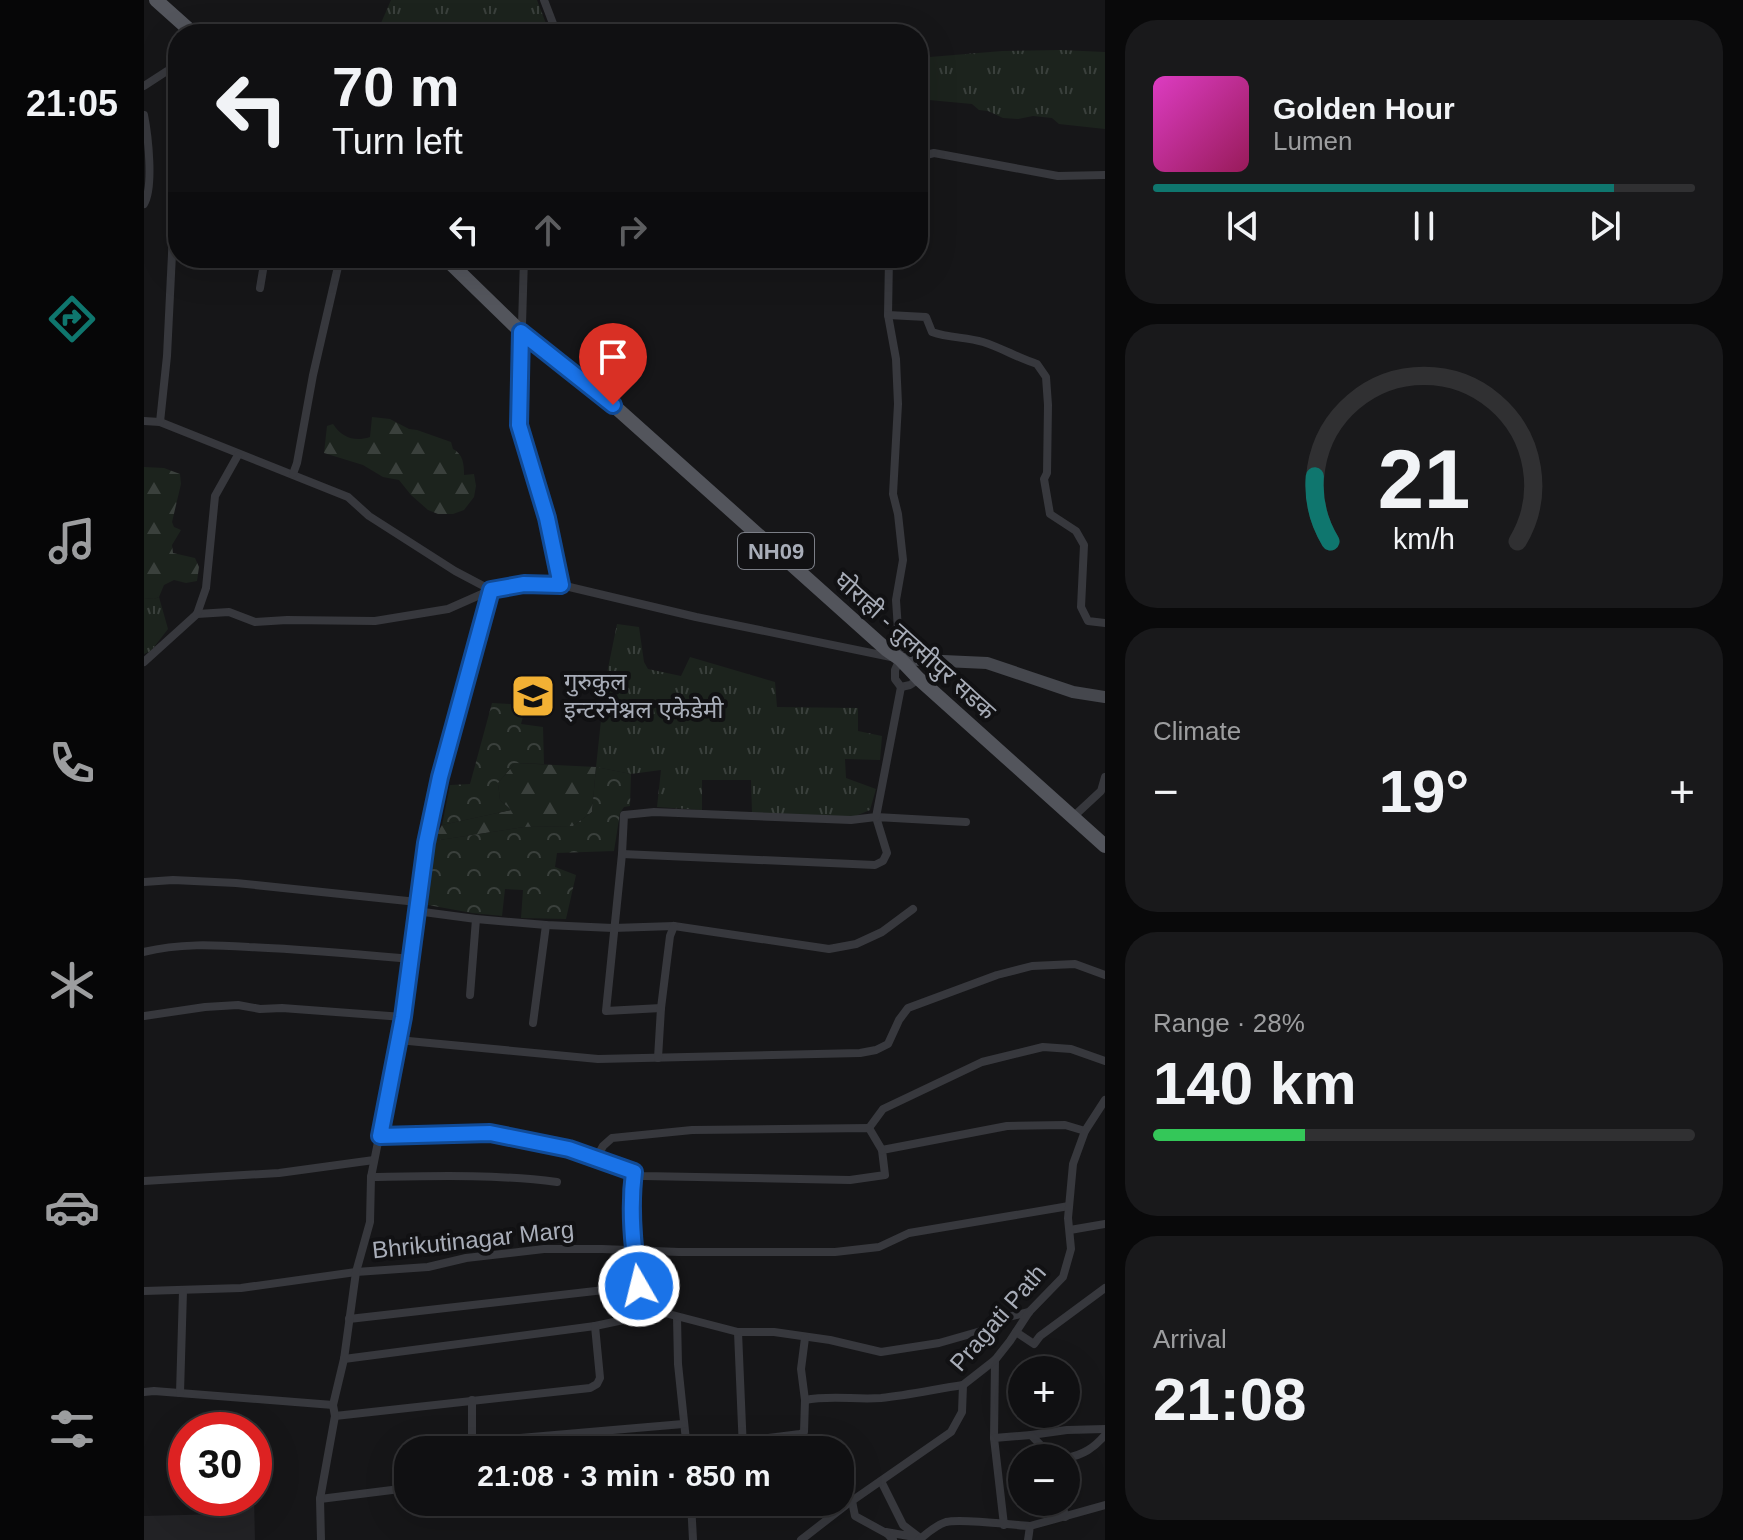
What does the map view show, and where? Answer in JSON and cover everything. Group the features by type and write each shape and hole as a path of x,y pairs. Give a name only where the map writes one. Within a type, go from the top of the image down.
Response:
{"main road":[{"path":"156,0 183,24"},
{"name":"घोराही - तुलसीपुर सडक","path":"455,268 521,332 613,405 900,659 1105,846"}],"street":[{"path":"544,0 553,24"},
{"path":"144,86 168,71"},
{"path":"144,115 148,136 149,188 144,204"},
{"path":"928,154 934,153 1058,176 1105,175"},
{"path":"160,422 171,268"},
{"path":"260,288 263,268"},
{"path":"293,474 338,268"},
{"path":"524,268 519,425 547,518 561,585"},
{"path":"622,854 875,865 883,861 887,853 876,817 901,687 895,679 900,659 896,600 903,560 893,494 898,404 896,359 888,315 889,268"},
{"path":"888,315 926,317 932,332 974,340 1037,364 1046,377 1047,473 1044,479 1050,514 1076,531 1084,545 1081,607 1088,621 1105,623"},
{"path":"144,421 160,422 348,497 369,516 455,571 491,590"},
{"path":"144,662 197,614 206,588 215,496 238,455"},
{"path":"197,614 229,612 255,622 375,621 448,609 491,590 524,584 561,585 696,617 900,659 987,663 1073,692 1105,697"},
{"path":"321,1540 320,1499 335,1416 333,1405 344,1359 356,1272 370,1222 371,1177 403,1017 426,843 440,777 491,590"},
{"path":"901,687 919,679"},
{"path":"1073,817 1101,791 1105,777"},
{"path":"661,1008 606,1011 624,815 654,812 966,822"},
{"path":"144,882 236,883 417,907 476,919 613,928 674,926 829,949 856,944 892,926 913,909"},
{"path":"470,995 476,919"},
{"path":"533,1023 546,925"},
{"path":"658,1058 661,1008 674,926"},
{"path":"144,952 177,946 217,945 411,959"},
{"path":"398,1040 598,1059 831,1054 876,1050 888,1044 908,1008 997,975 1032,966 1075,964 1105,975"},
{"path":"144,1016 238,1005 403,1017"},
{"path":"869,1128 883,1109 982,1062 1043,1047 1071,1049 1105,1061"},
{"name":"Pragati Path","path":"854,1500 951,1432 962,1412 963,1385 995,1360 1029,1312 1063,1277 1071,1249 1069,1206 1073,1164 1085,1131 1105,1100"},
{"path":"882,1150 1007,1126 1065,1125 1085,1131"},
{"path":"380,1136 490,1133 569,1149 643,1176 850,1180 885,1175 882,1150 869,1128"},
{"path":"596,1159 612,1138 623,1136 692,1130 869,1128"},
{"path":"144,1181 279,1173 374,1160"},
{"path":"634,1172 634,1250 639,1286 661,1312"},
{"path":"371,1177 460,1176 532,1178 557,1182"},
{"name":"Bhrikutinagar Marg","path":"144,1291 241,1288 356,1272 428,1267 466,1258 544,1249 835,1252 879,1247 909,1233 1069,1206"},
{"path":"1070,1230 1105,1224"},
{"path":"349,1319 639,1286"},
{"path":"1016,1332 1034,1344 1040,1336 1105,1288"},
{"path":"180,1393 183,1291"},
{"path":"344,1359 595,1326 661,1312 738,1332 774,1332 830,1340 881,1352 939,1343 981,1331 1004,1318 1029,1312"},
{"path":"677,1317 685,1436"},
{"path":"335,1416 590,1388 600,1378 595,1326"},
{"path":"738,1332 743,1436"},
{"path":"790,1436 804,1432 805,1400 801,1369 805,1338"},
{"path":"995,1360 994,1438 1004,1525"},
{"path":"805,1400 823,1396 880,1398 963,1385"},
{"path":"144,1392 333,1405"},
{"path":"472,1400 472,1436"},
{"path":"568,1436 683,1424"},
{"path":"994,1438 1105,1429"},
{"path":"1031,1435 1040,1444"},
{"path":"1080,1455 1095,1447 1105,1435"},
{"path":"881,1481 903,1525 920,1539"},
{"path":"320,1499 394,1490"},
{"path":"854,1511 855,1516 889,1536 920,1539 945,1522 1030,1526 1105,1505"},
{"path":"692,1516 693,1540"},
{"name":"Pragati Path","path":"801,1540 832,1516"},
{"path":"1028,1540 1030,1526"}],"shaded area":[{"path":"144,1516 254,1516 255,1540 144,1540"}],"green space":[{"path":"391,0 537,0 546,24 381,24"},
{"path":"1002,51 1105,52 1105,129 1059,124 1052,118 1003,118 979,110 972,104 928,101 928,57"},
{"path":"372,417 390,419 409,429 451,442 462,460 464,475 474,474 474,497 464,510 438,514 428,510 399,480 383,477 363,465 324,453 327,426 333,424 349,438 370,437"},
{"path":"144,467 164,468 180,474 181,484 172,522 174,527 181,530 172,545 173,553 195,558 199,567 197,581 186,583 174,580 164,585 159,597 154,599 144,598"},
{"path":"159,597 168,629 151,651 144,654 144,598"},
{"path":"617,624 639,627 644,662 648,669 681,676 690,657 775,682 777,707 858,708 858,731 882,736 880,760 845,759 846,778 876,789 870,810 851,818 752,813 751,780 702,780 702,810 657,807 661,770 631,774 596,767 605,683"},
{"path":"492,703 526,705 521,724 543,727 544,764 515,763 498,783 500,800 511,810 442,825 450,785 470,784"},
{"path":"515,763 596,767 592,812 573,826 524,827 433,841 442,825 511,810 500,800 498,783"},
{"path":"596,767 631,774 630,806 624,807 620,813 614,851 557,853 555,867 576,875 566,919 521,918 523,890 505,889 502,916 428,905 433,841 524,827 573,826 592,812"}],"place":[{"name":"गुरुकुल इन्टरनेश्नल एकेडेमी","path":"533,696"}],"route":[{"path":"613,405 521,332 519,425 547,518 561,585 524,584 491,590 440,777 426,843 403,1017 380,1136 490,1133 569,1149 634,1172 633,1239 639,1286"}]}
